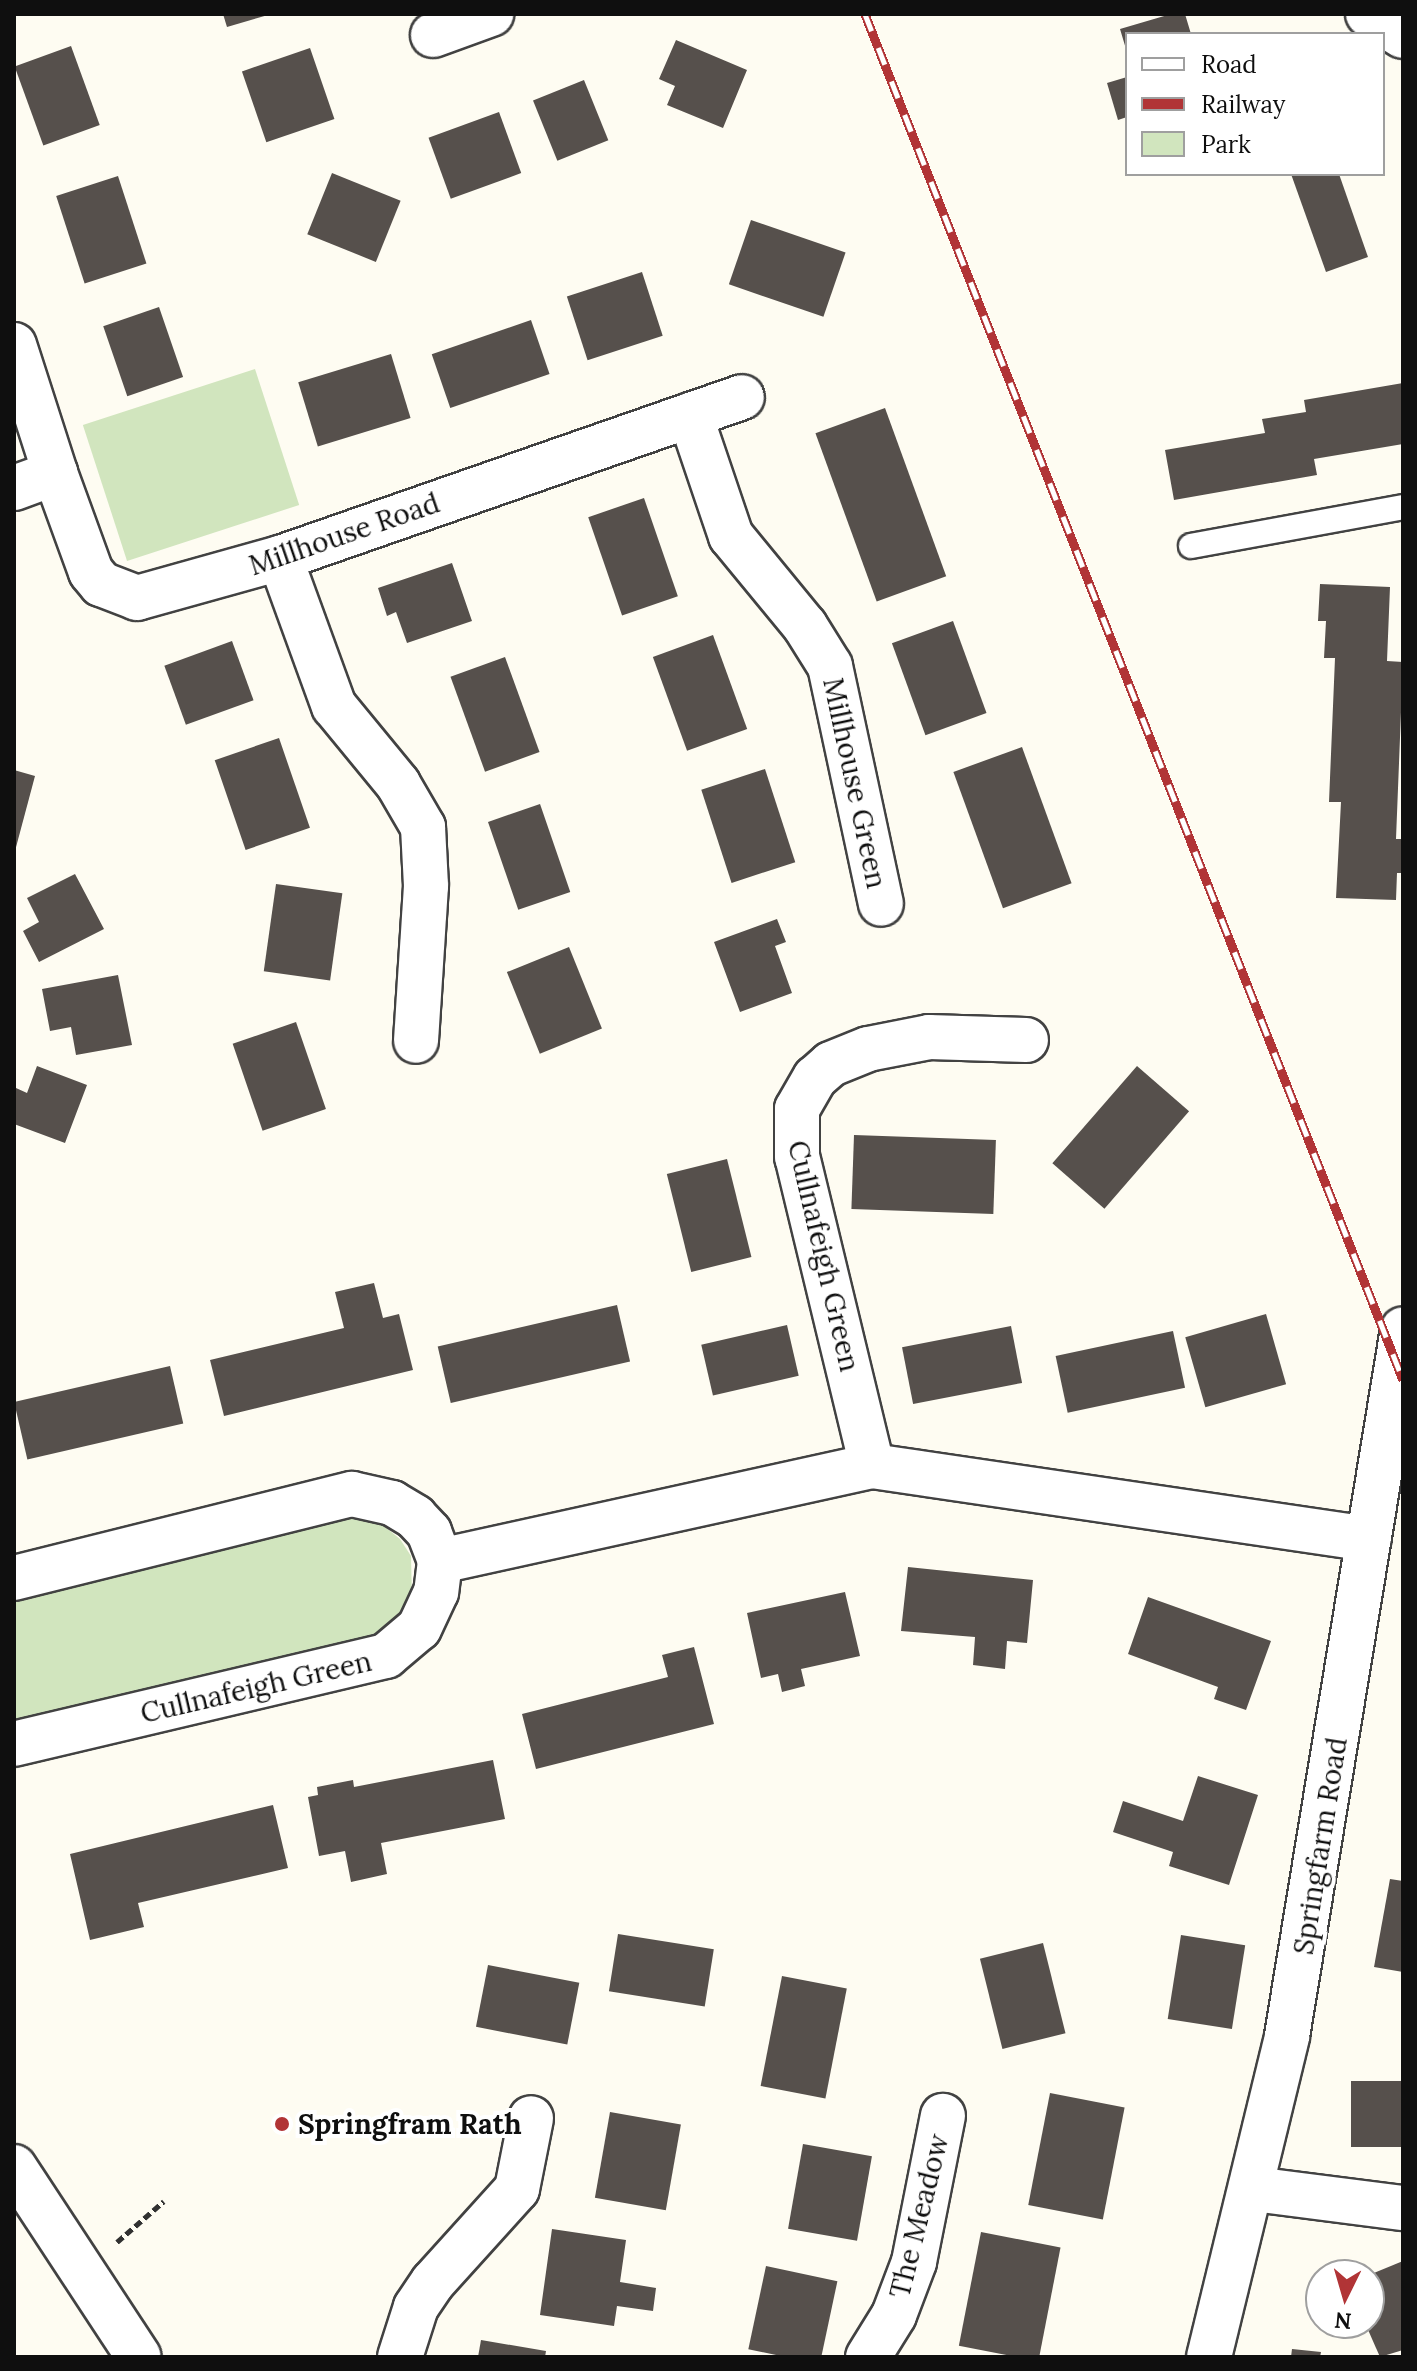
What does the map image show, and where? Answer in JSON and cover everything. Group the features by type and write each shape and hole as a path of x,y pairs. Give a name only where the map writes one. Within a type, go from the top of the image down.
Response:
{"street":[{"path":"433,35 491,14"},
{"path":"1368,14 1403,36"},
{"path":"14,345 55,473 14,488"},
{"name":"Millhouse Road","path":"55,473 91,572 124,597 153,595 280,558 742,397"},
{"name":"Millhouse Green","path":"690,415 731,536 805,626 834,674 881,904"},
{"path":"280,558 334,706 398,784 423,827 426,886 416,1041"},
{"name":"Cullnafeigh Green","path":"872,1466 797,1157 797,1109 815,1078 831,1064 868,1049 929,1037 1026,1040"},
{"name":"Springfarm Road","path":"1209,2357 1254,2189 1315,1886 1403,1329"},
{"path":"14,1578 352,1494 392,1503 415,1517 429,1532 440,1561 872,1466 1369,1539"},
{"name":"Cullnafeigh Green","path":"14,1744 386,1656 419,1628 436,1592 440,1561"},
{"name":"The Meadow","path":"868,2357 894,2315 914,2262 943,2116"},
{"path":"400,2357 416,2307 433,2282 517,2189 531,2118"},
{"path":"14,2167 139,2357"},
{"path":"1254,2189 1403,2208"}],"lane":[{"path":"1191,546 1403,507"}],"path":[{"path":"121,2239 164,2201"}],"green space":[{"path":"255,369 299,505 127,561 83,425"},
{"path":"355,1516 379,1522 400,1539 411,1556 412,1598 398,1623 380,1636 14,1720 14,1593"}],"building":[{"path":"223,14 268,14 268,15 227,27"},
{"path":"1171,14 1185,14 1190,32 1125,32 1125,46 1120,29"},
{"path":"676,40 747,70 723,128 667,105 675,86 659,79"},
{"path":"71,46 100,125 43,145 15,67"},
{"path":"310,48 334,119 266,142 242,71"},
{"path":"1125,78 1125,118 1118,120 1107,83"},
{"path":"584,80 608,140 557,161 533,101"},
{"path":"499,112 521,173 451,199 429,138"},
{"path":"332,173 401,201 376,262 307,234"},
{"path":"118,176 146,263 85,284 56,196"},
{"path":"1292,176 1340,176 1368,257 1326,272"},
{"path":"751,220 846,253 823,317 729,284"},
{"path":"642,272 663,336 588,360 567,296"},
{"path":"159,307 183,377 127,396 103,326"},
{"path":"531,320 550,374 450,408 432,354"},
{"path":"391,354 411,418 318,446 298,382"},
{"path":"1403,383 1403,444 1314,459 1317,475 1174,500 1165,450 1265,433 1262,419 1306,412 1304,400"},
{"path":"885,408 946,576 877,602 815,433"},
{"path":"644,498 678,596 622,616 588,517"},
{"path":"452,563 472,621 407,643 396,612 387,616 378,588"},
{"path":"1320,584 1390,587 1387,661 1403,662 1396,839 1403,839 1403,873 1397,873 1396,900 1336,898 1341,802 1329,802 1335,658 1324,658 1326,621 1318,621"},
{"path":"953,621 987,713 925,735 892,643"},
{"path":"713,635 747,729 687,751 653,657"},
{"path":"232,641 254,700 186,725 164,666"},
{"path":"505,657 540,752 485,772 450,677"},
{"path":"279,738 310,828 246,850 215,760"},
{"path":"1022,747 1072,883 1003,908 953,772"},
{"path":"765,769 795,862 732,883 701,790"},
{"path":"14,770 35,776 15,851 14,851"},
{"path":"540,804 570,892 518,910 488,822"},
{"path":"75,874 104,929 39,962 23,931 39,922 27,898"},
{"path":"276,884 342,893 330,980 264,971"},
{"path":"777,919 786,942 775,946 792,993 740,1012 714,942"},
{"path":"569,947 602,1029 540,1054 507,972"},
{"path":"118,975 132,1045 76,1055 71,1027 50,1031 42,989"},
{"path":"296,1022 326,1109 263,1131 233,1044"},
{"path":"37,1066 87,1085 65,1143 14,1124 16,1088 27,1093"},
{"path":"1137,1066 1189,1111 1104,1209 1052,1163"},
{"path":"854,1135 996,1140 993,1214 851,1209"},
{"path":"727,1159 751,1257 691,1272 667,1174"},
{"path":"374,1283 383,1318 399,1314 413,1370 224,1416 210,1360 344,1328 335,1292"},
{"path":"617,1305 630,1362 451,1403 438,1346"},
{"path":"1266,1314 1286,1384 1205,1407 1185,1337"},
{"path":"787,1325 799,1376 713,1395 701,1345"},
{"path":"1011,1326 1022,1383 913,1404 902,1347"},
{"path":"1173,1331 1185,1388 1068,1413 1056,1356"},
{"path":"170,1366 183,1423 27,1459 14,1402"},
{"path":"908,1567 1033,1580 1027,1643 1007,1641 1005,1669 973,1665 975,1637 901,1631"},
{"path":"845,1592 860,1656 801,1669 805,1686 782,1692 778,1674 761,1678 747,1613"},
{"path":"1148,1597 1271,1641 1246,1710 1214,1699 1218,1687 1128,1654"},
{"path":"694,1647 714,1724 536,1769 522,1714 668,1677 662,1655"},
{"path":"493,1760 505,1819 381,1843 387,1874 351,1882 345,1851 319,1856 308,1797 318,1795 317,1787 353,1780 354,1787"},
{"path":"1198,1776 1258,1795 1229,1885 1169,1866 1173,1852 1113,1832 1123,1801 1183,1821"},
{"path":"273,1805 288,1868 138,1903 144,1927 90,1940 70,1854"},
{"path":"1390,1879 1403,1881 1403,1972 1374,1967"},
{"path":"618,1934 714,1949 705,2006 609,1991"},
{"path":"1181,1935 1245,1945 1232,2029 1168,2019"},
{"path":"1043,1943 1065,2033 1002,2049 980,1959"},
{"path":"488,1965 579,1983 567,2045 476,2027"},
{"path":"782,1976 847,1989 825,2099 761,2086"},
{"path":"1351,2081 1403,2081 1403,2147 1351,2147"},
{"path":"1050,2093 1125,2108 1103,2219 1028,2205"},
{"path":"610,2112 681,2125 666,2210 595,2198"},
{"path":"803,2144 872,2156 857,2241 788,2229"},
{"path":"552,2229 626,2240 620,2282 656,2288 653,2311 617,2306 614,2326 540,2315"},
{"path":"981,2232 1061,2247 1039,2357 1016,2357 959,2346"},
{"path":"1403,2261 1403,2350 1380,2357 1372,2339 1385,2339 1385,2268"},
{"path":"766,2266 837,2281 821,2357 785,2357 748,2349"},
{"path":"481,2340 546,2351 545,2357 478,2357"},
{"path":"1292,2349 1321,2352 1320,2357 1291,2357"}],"railway":[{"path":"865,14 1403,1380"}],"place":[{"name":"Springfram Rath","path":"282,2124"}]}
